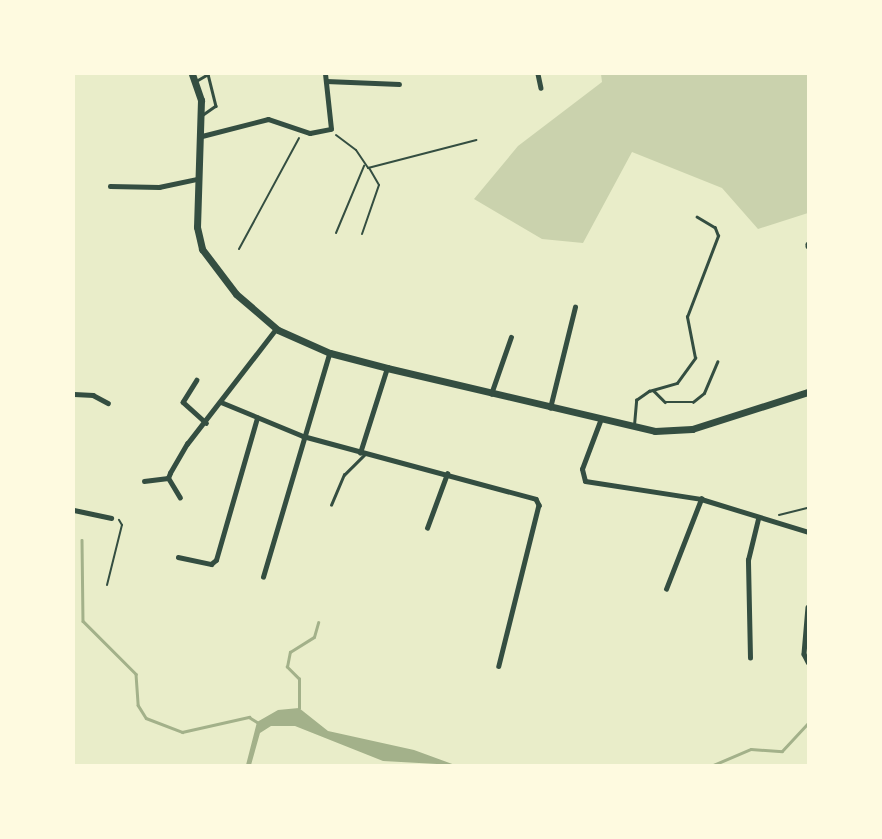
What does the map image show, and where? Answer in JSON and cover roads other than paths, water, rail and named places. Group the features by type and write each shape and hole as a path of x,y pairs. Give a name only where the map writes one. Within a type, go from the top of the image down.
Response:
{"main road":[{"path":"194,77 201,116 198,228 204,254 236,295 276,329 330,353 634,428 692,429 808,395"}],"street":[{"path":"202,136 268,119 318,134 331,129 325,74"},
{"path":"538,74 541,88"},
{"path":"326,81 398,84"},
{"path":"110,186 159,187 198,179"},
{"path":"550,408 575,307"},
{"path":"144,481 168,478 276,329"},
{"path":"491,394 511,337"},
{"path":"262,578 330,353"},
{"path":"363,454 387,368"},
{"path":"197,380 183,402 206,423"},
{"path":"74,394 87,394 108,404"},
{"path":"221,402 303,436 363,454 512,489 538,501 499,666"},
{"path":"178,557 211,564 216,560 257,418"},
{"path":"600,421 582,469 585,481 701,499 758,519 808,532"},
{"path":"427,528 447,474"},
{"path":"168,478 180,498"},
{"path":"666,589 701,499"},
{"path":"74,510 111,518"},
{"path":"750,657 748,561 758,519"},
{"path":"808,607 804,654 808,662"}],"lane":[{"path":"194,77 208,74 216,106 201,116"},
{"path":"634,428 636,400 653,390 677,383 695,358 687,317 719,236 715,228 697,217"},
{"path":"653,390 665,402 693,402 704,394 717,362"},
{"path":"331,505 340,482 363,454"}],"waterway":[{"path":"82,540 83,621 136,674 138,705 146,718 182,732 249,717 257,722"},
{"path":"299,708 299,679 287,667 290,652 314,637 318,623"},
{"path":"711,766 751,749 782,751 808,723"},
{"path":"544,766 570,766"}]}
